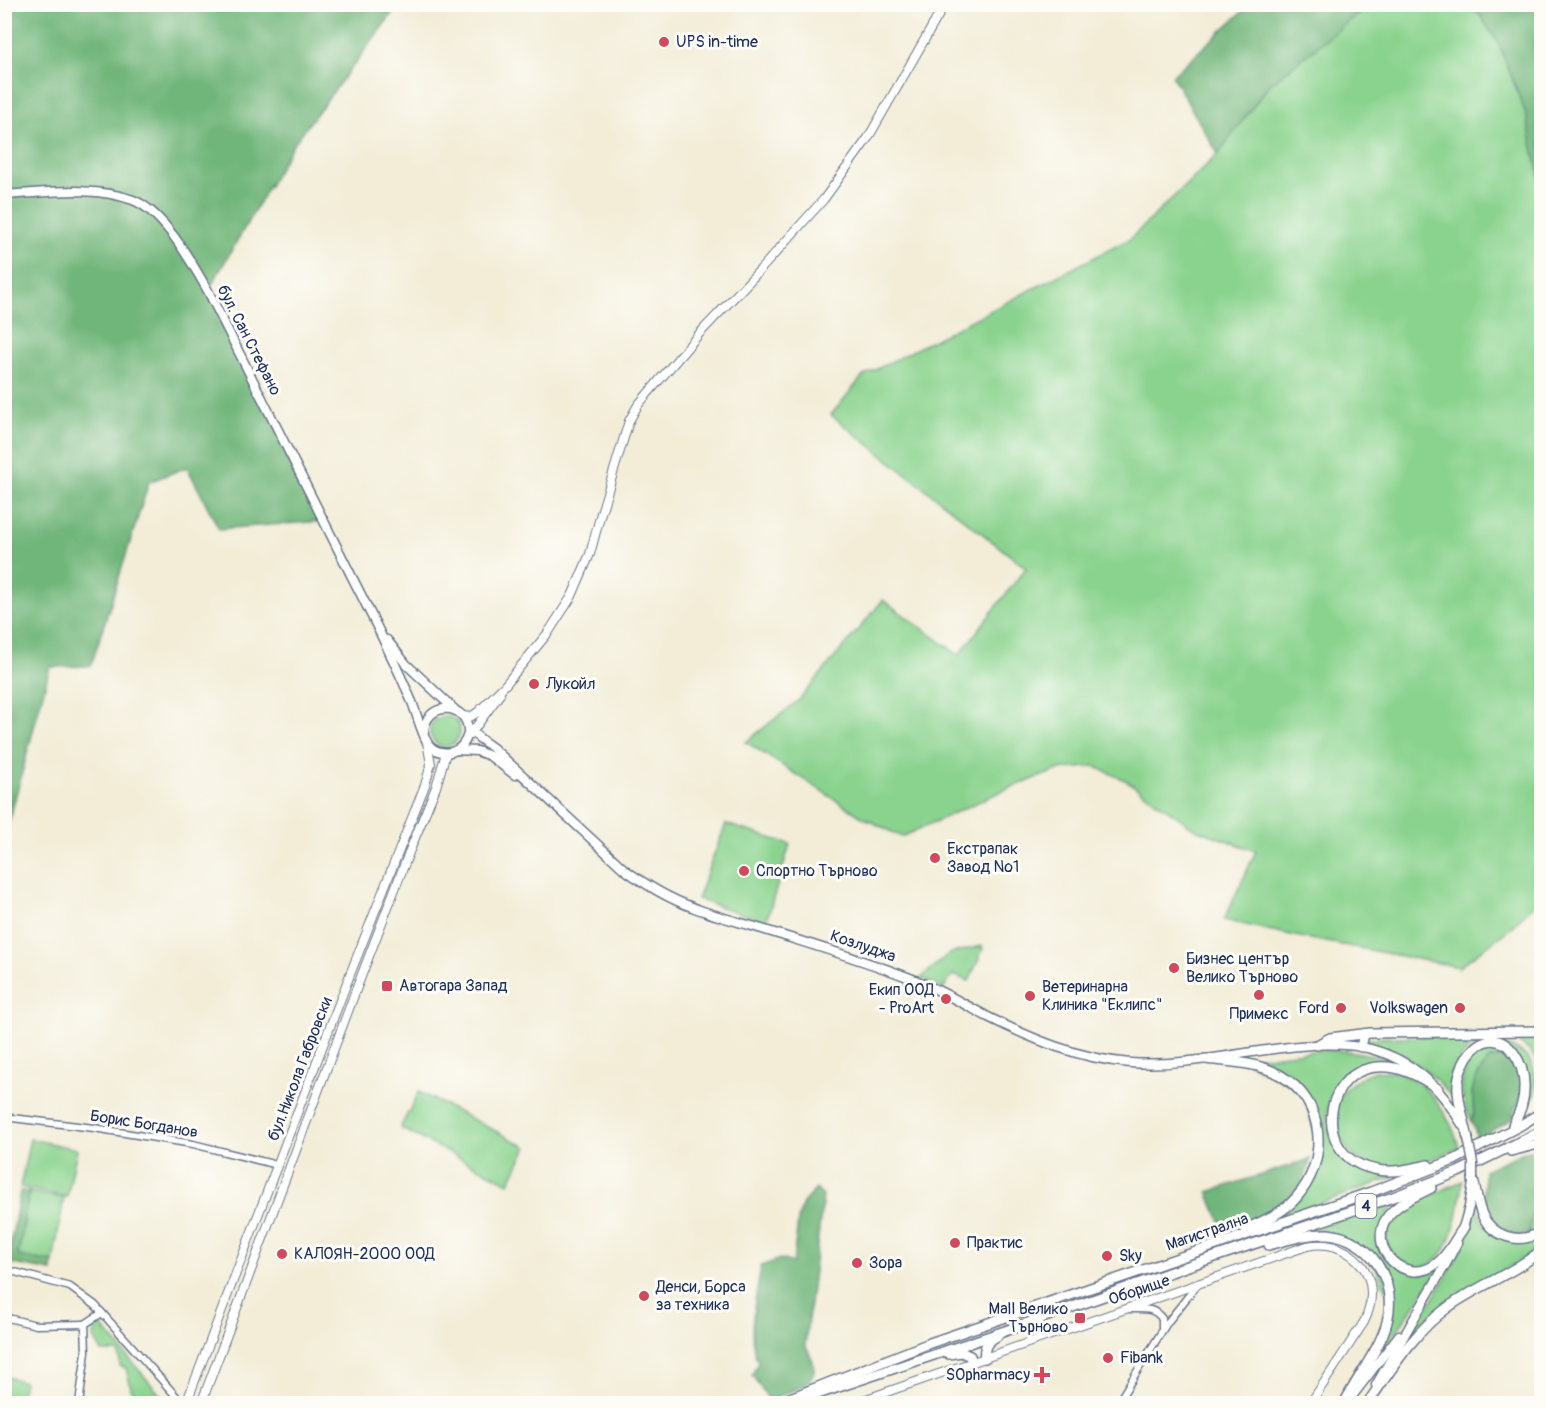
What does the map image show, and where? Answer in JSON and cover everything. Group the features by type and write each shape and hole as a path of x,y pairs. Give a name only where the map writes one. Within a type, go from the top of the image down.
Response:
{"main road":[{"name":"бул. Сан Стефано","path":"4,195 80,191 107,194 134,201 151,212 167,227 181,245 208,291 377,625 424,732"},
{"name":"бул. Сан Стефано","path":"377,625 400,658 458,713"},
{"path":"444,708 458,713 470,730 456,750 446,753 434,749 427,742 424,732 426,721 433,712 444,708"},
{"name":"Козлуджа","path":"470,730 493,748 624,869 647,886 692,908 859,959 921,982 1034,1038 1072,1051 1130,1063 1205,1059 1317,1045 1361,1047 1404,1063 1423,1075 1438,1089 1454,1111 1468,1138 1473,1163 1473,1179 1464,1227 1451,1256 1420,1308"},
{"name":"Козлуджа","path":"456,750 477,751 490,756 540,793"},
{"path":"1317,1045 1330,1038 1364,1034 1542,1031"},
{"path":"1361,1047 1364,1034"},
{"path":"1468,1138 1458,1086 1460,1070 1466,1059 1475,1049 1489,1042 1506,1041 1523,1049"},
{"path":"1182,1256 1261,1222 1288,1206 1313,1173 1318,1153 1318,1134 1314,1115 1304,1097 1291,1083 1281,1076 1258,1067 1205,1059"},
{"path":"1438,1089 1398,1068 1381,1066 1363,1070 1347,1081 1336,1097 1331,1113 1333,1134 1341,1149 1349,1157 1363,1167 1374,1170 1393,1171 1454,1160"},
{"path":"1482,1146 1518,1120 1532,1104"},
{"name":"Магистрална","path":"775,1404 930,1343 1371,1192 1454,1160 1542,1112"},
{"name":"4","path":"789,1404 1393,1197 1458,1172 1542,1131"},
{"path":"1486,1159 1528,1146 1542,1145"},
{"path":"1458,1172 1395,1209 1384,1224 1381,1243 1387,1256 1398,1266 1411,1270 1425,1270 1442,1259 1464,1227"},
{"path":"1473,1179 1481,1212 1495,1231 1510,1238 1520,1239 1542,1230"},
{"path":"1185,1267 1308,1235 1338,1236 1365,1250 1386,1277 1390,1309 1382,1337 1346,1404"},
{"path":"1366,1404 1429,1322 1457,1301 1518,1267 1542,1250"},
{"path":"1346,1404 1420,1308"},
{"path":"1366,1404 1420,1308"},
{"path":"985,1358 984,1349 987,1343 1011,1329"},
{"path":"908,1362 957,1352 968,1354 972,1362"}],"street":[{"path":"470,730 495,702 548,633 572,596 590,554 629,421 638,405 699,334 824,199 867,138 945,4"},
{"path":"458,713 467,717 472,716 506,685"},
{"name":"бул.Никола Габровски","path":"185,1404 425,785 431,764 427,742"},
{"name":"бул.Никола Габровски","path":"201,1404 372,949 436,787 446,753"},
{"name":"Борис Богданов","path":"4,1117 94,1128 193,1144 278,1165"},
{"name":"Оборище","path":"852,1404 1307,1246 1322,1244 1338,1248 1352,1255 1359,1262 1368,1278 1371,1295 1364,1322 1310,1404"},
{"path":"4,1269 70,1287 95,1305 185,1404"},
{"path":"1117,1404 1161,1333 1198,1284"},
{"path":"1126,1309 1147,1309 1161,1316 1163,1322 1161,1333"},
{"path":"4,1317 36,1325 60,1326 84,1324 102,1313"},
{"path":"79,1404 86,1352 84,1324"}],"green space":[{"path":"1251,4 1369,5 1269,85 1218,154 1172,76"},
{"path":"4,5 399,5 292,146 208,291 323,521 219,529 187,467 149,482 91,666 50,667 6,833 4,833"},
{"path":"1369,5 1448,5 1478,12 1498,42 1526,114 1542,187 1542,897 1508,930 1459,967 1224,920 1256,851 1195,829 1127,781 1094,766 1058,770 1002,791 902,837 862,817 746,742 800,699 883,600 959,655 1026,568 831,415 863,376 1130,239 1218,154 1269,85"},
{"path":"1448,5 1541,5 1541,186 1526,114 1498,42 1478,12"},
{"path":"445,716 456,720 460,731 456,742 445,746 434,742 430,731 434,720"},
{"name":"Спортно Търново","path":"726,824 790,844 766,922 697,899"},
{"path":"982,946 983,949 969,981 953,975 943,989 921,978 951,953"},
{"path":"1541,1034 1541,1071 1532,1054 1525,1047 1511,1040 1493,1040 1470,1049 1461,1058 1456,1072 1457,1104 1418,1064 1394,1052 1366,1043 1367,1038"},
{"path":"1492,1045 1516,1049 1525,1055 1533,1067 1536,1088 1527,1106 1513,1116 1516,1102 1526,1088 1498,1057 1488,1060 1475,1084 1472,1122 1462,1094 1462,1081 1474,1055"},
{"path":"1323,1050 1377,1056 1394,1062 1361,1069 1345,1078 1331,1097 1328,1119 1333,1142 1347,1160 1368,1172 1394,1177 1277,1219 1302,1197 1313,1180 1321,1157 1303,1091 1241,1059"},
{"path":"1498,1057 1520,1066 1528,1082 1512,1113 1515,1117 1478,1139 1472,1122 1474,1114 1472,1092 1475,1080 1488,1060"},
{"path":"1375,1071 1399,1073 1420,1084 1438,1103 1451,1126 1459,1148 1418,1164 1397,1168 1375,1166 1354,1156 1340,1138 1337,1128 1337,1105 1342,1094 1352,1083"},
{"path":"419,1092 527,1147 509,1183 400,1128"},
{"path":"30,1139 77,1149 67,1197 20,1187"},
{"path":"1541,1149 1541,1163 1535,1166 1541,1184 1541,1196 1535,1202 1528,1235 1517,1236 1495,1227 1484,1205 1484,1170 1528,1150"},
{"path":"1310,1159 1299,1187 1289,1197 1265,1214 1224,1231 1208,1192"},
{"path":"1462,1181 1453,1230 1440,1256 1429,1265 1416,1267 1405,1265 1395,1258 1388,1248 1386,1236 1390,1223 1401,1210"},
{"path":"816,1189 823,1196 805,1345 813,1362 813,1374 810,1380 798,1388 769,1400 752,1375 758,1362 754,1351 752,1327 761,1266 780,1259 793,1263 798,1220 803,1203"},
{"path":"20,1191 29,1192 18,1256 53,1262 52,1271 7,1263"},
{"path":"29,1192 64,1198 53,1262 18,1256"},
{"path":"1411,1195 1389,1211 1382,1252 1421,1274 1440,1268 1361,1384 1393,1306 1368,1249 1309,1231"},
{"path":"1541,1196 1541,1226 1528,1235 1535,1202"},
{"path":"1476,1205 1484,1225 1541,1235 1541,1245 1530,1255 1448,1303 1411,1333 1458,1255 1466,1239"},
{"path":"100,1324 167,1403 133,1403 126,1368 120,1366 119,1352 102,1352 94,1338 95,1327"},
{"path":"5,1376 24,1382 19,1403 5,1403"}],"place":[{"name":"UPS in-time","path":"664,42"},
{"name":"Лукойл","path":"534,684"},
{"name":"Екстрапак Завод №1","path":"935,858"},
{"name":"Спортно Търново","path":"744,871"},
{"name":"Бизнес център Велико Търново","path":"1174,968"},
{"name":"Автогара Запад","path":"387,986"},
{"name":"Примекс","path":"1259,995"},
{"name":"Ветеринарна Клиника \"Еклипс\"","path":"1030,996"},
{"name":"Екип ООД - ProArt","path":"946,999"},
{"name":"Ford","path":"1341,1008"},
{"name":"Volkswagen","path":"1460,1008"},
{"name":"Практис","path":"955,1243"},
{"name":"КАЛОЯН-2000 ООД","path":"282,1254"},
{"name":"Sky","path":"1107,1256"},
{"name":"Зора","path":"857,1263"},
{"name":"Денси, Борса за техника","path":"644,1296"},
{"name":"Mall Велико Търново","path":"1080,1318"},
{"name":"Fibank","path":"1108,1358"},
{"name":"SOpharmacy","path":"1042,1375"}]}
